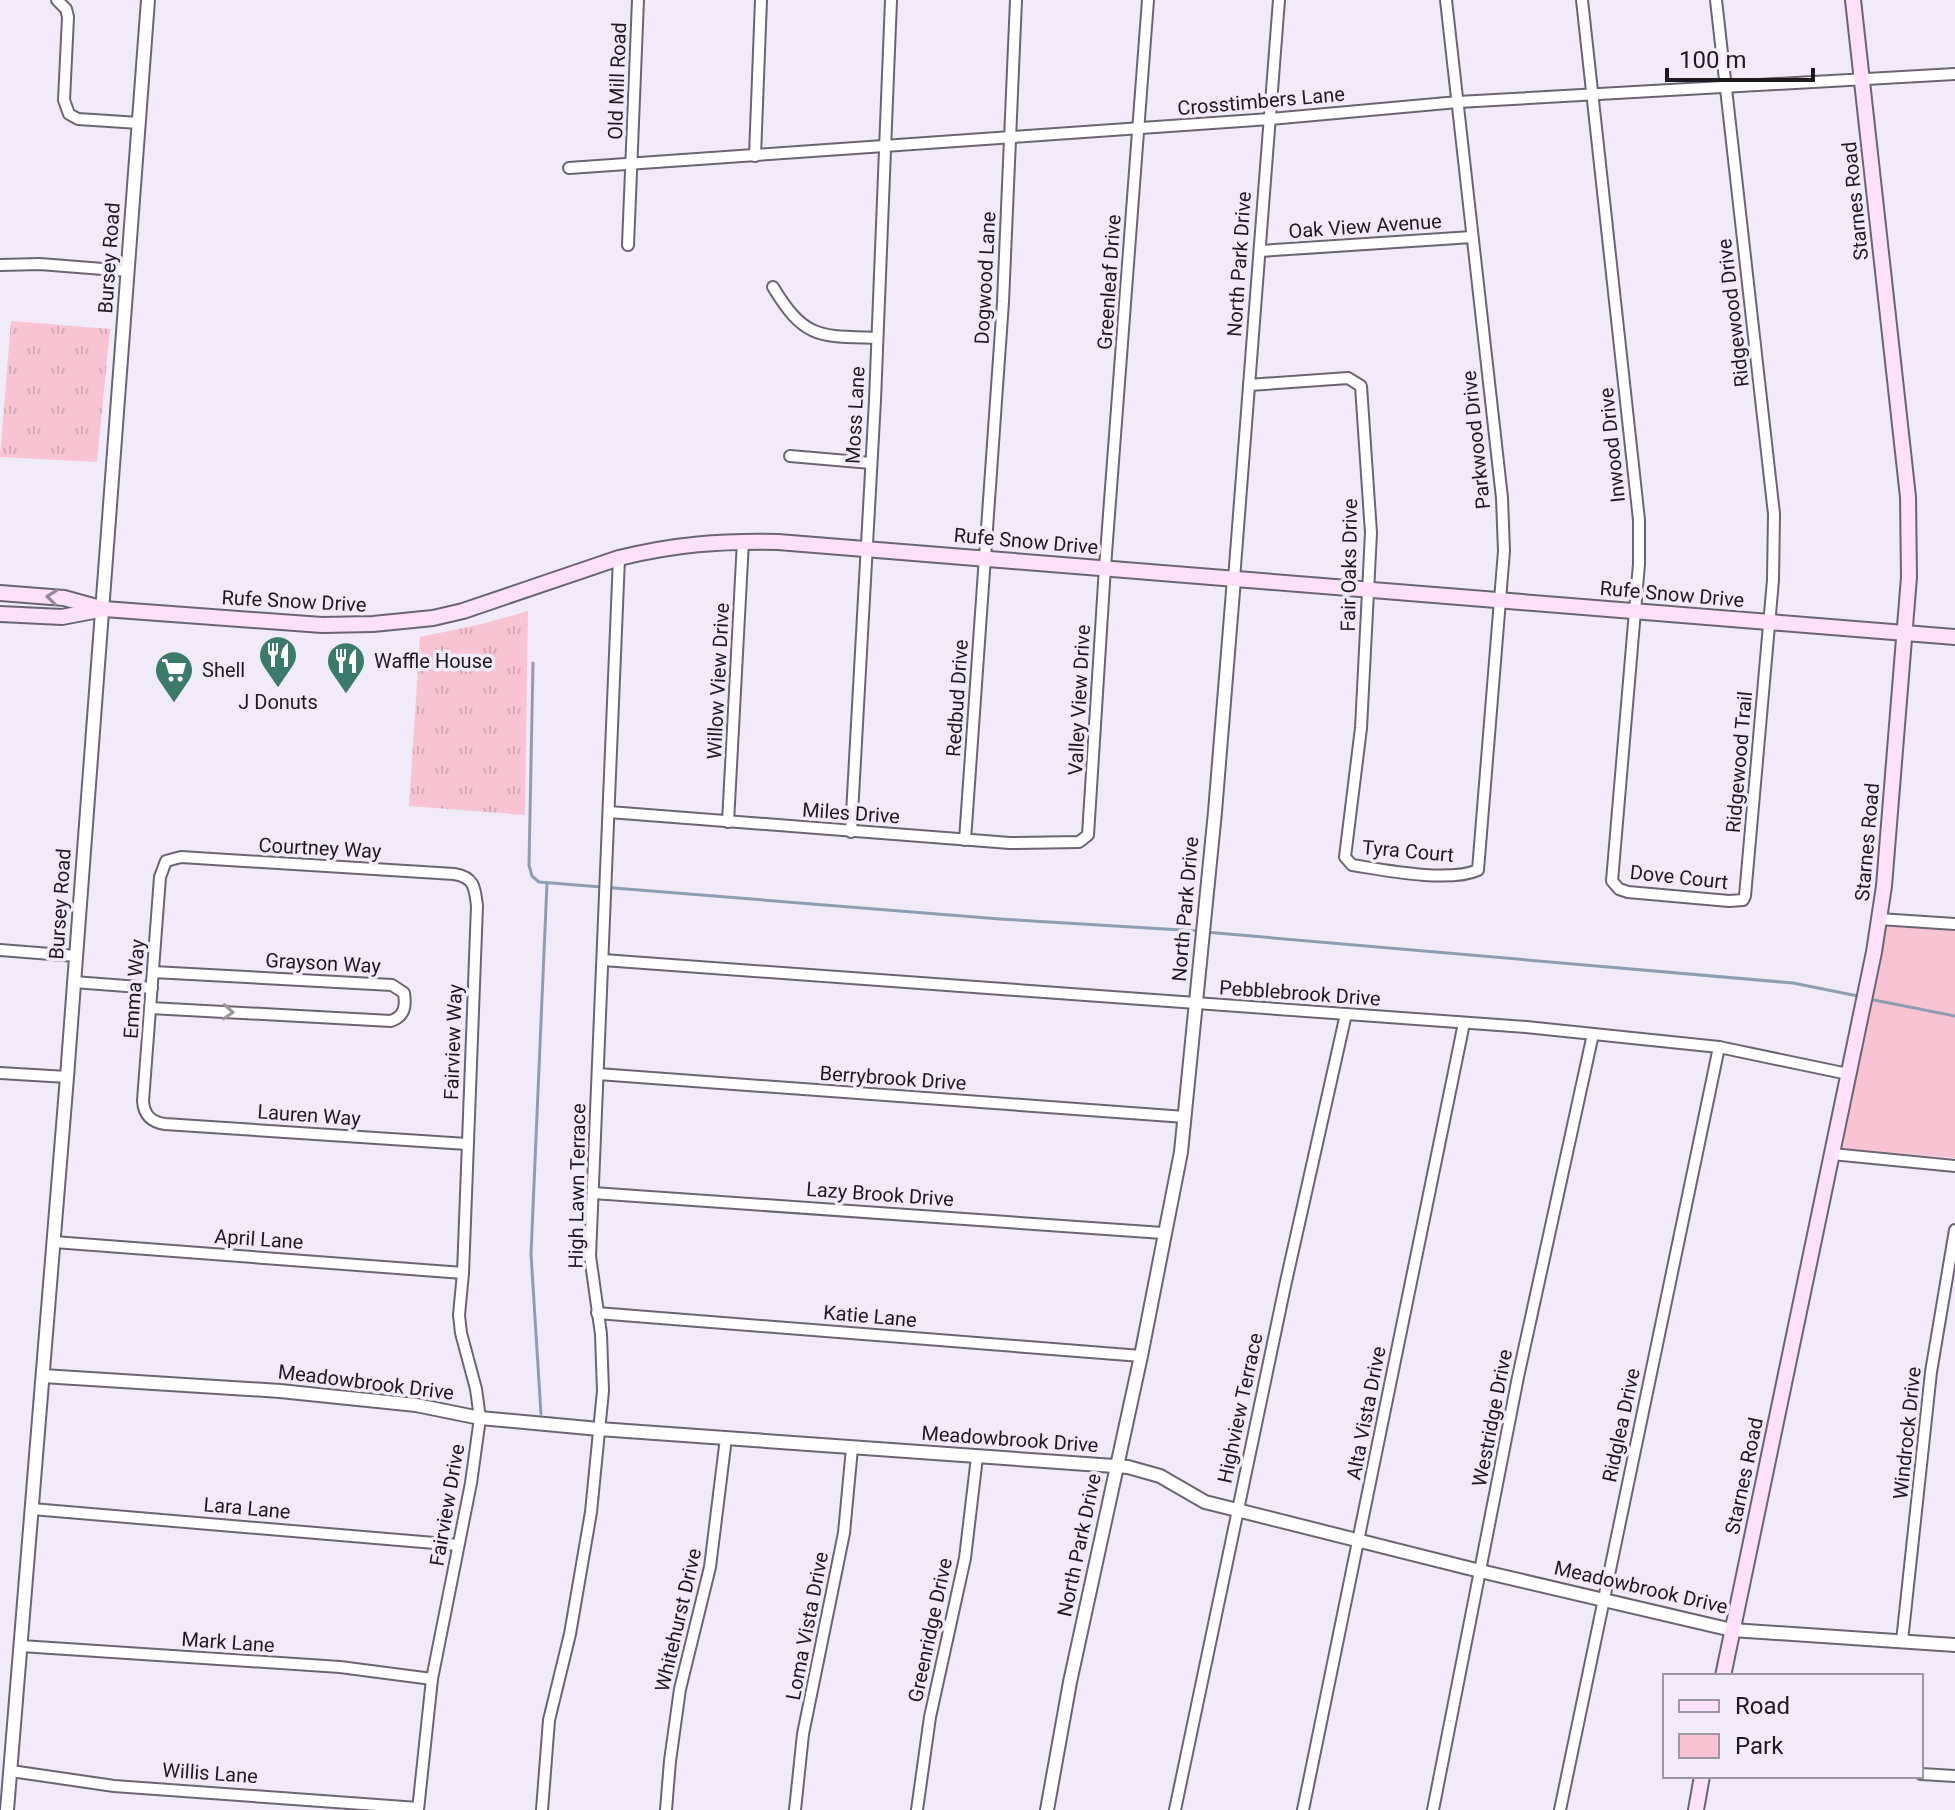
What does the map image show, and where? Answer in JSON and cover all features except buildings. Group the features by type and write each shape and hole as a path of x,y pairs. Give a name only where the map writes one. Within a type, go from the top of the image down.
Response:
{"main road":[{"name":"Starnes Road","path":"1723,1674 1879,919 1905,633 1909,577 1908,497 1853,0"},
{"name":"Rufe Snow Drive","path":"0,593 64,598 104,609 322,625 401,622 463,611 619,558 689,543 743,541 865,547 1955,637"},
{"name":"Rufe Snow Drive","path":"0,614 62,617 104,609"},
{"path":"1696,1810 1702,1778"}],"street":[{"name":"Bursey Road","path":"7,1810 5,1771 21,1646 54,1242 148,0"},
{"name":"Old Mill Road","path":"628,245 638,0"},
{"path":"755,156 761,0"},
{"name":"Moss Lane","path":"851,832 891,0"},
{"name":"Dogwood Lane","path":"984,558 1003,302 1016,0"},
{"name":"Greenleaf Drive","path":"1105,567 1148,0"},
{"name":"North Park Drive","path":"1047,1810 1070,1682 1141,1356 1181,1152 1234,579 1279,0"},
{"name":"Parkwood Drive","path":"1446,0 1502,498 1504,551 1480,865 1472,873"},
{"name":"Inwood Drive","path":"1582,0 1639,520 1635,611 1612,881 1615,886"},
{"name":"Ridgewood Drive","path":"1716,0 1774,514 1769,622"},
{"path":"59,2 68,17 64,100 69,114 78,119 139,123"},
{"name":"Crosstimbers Lane","path":"569,168 1270,119 1458,102 1955,74"},
{"name":"Oak View Avenue","path":"1260,251 1472,237"},
{"path":"0,265 40,264 128,271"},
{"path":"773,287 794,318 815,332 829,336 877,338"},
{"name":"Fair Oaks Drive","path":"1249,385 1348,378 1361,386 1371,533 1361,728 1345,857"},
{"path":"790,456 871,463"},
{"name":"Willow View Drive","path":"728,822 743,541"},
{"name":"High Lawn Terrace","path":"542,1810 549,1720 570,1634 591,1512 603,1391 590,1256 619,558"},
{"name":"Redbud Drive","path":"965,840 984,558"},
{"name":"Valley View Drive","path":"1088,835 1105,567"},
{"name":"Ridgewood Trail","path":"1739,901 1745,896 1769,622"},
{"name":"Miles Drive","path":"609,812 965,840 1067,844 1079,842 1088,835"},
{"name":"Courtney Way","path":"166,861 181,857 408,871 454,874 471,880"},
{"name":"Tyra Court","path":"1345,857 1352,865 1398,872 1472,873"},
{"name":"Emma Way","path":"149,1118 143,1101 160,877 166,861"},
{"name":"Fairview Way","path":"465,1207 477,906 471,880"},
{"name":"Dove Court","path":"1615,886 1628,892 1739,901"},
{"path":"1879,919 1955,924"},
{"path":"0,950 76,956"},
{"name":"Pebblebrook Drive","path":"603,960 1593,1034 1719,1047 1848,1074"},
{"name":"Grayson Way","path":"150,1008 391,1021 401,1016 406,1003 404,993 392,985 153,972"},
{"path":"74,982 152,988"},
{"name":"Highview Terrace","path":"1175,1810 1346,1014"},
{"name":"Alta Vista Drive","path":"1303,1810 1464,1023"},
{"name":"Westridge Drive","path":"1433,1810 1518,1377 1593,1034"},
{"name":"Ridglea Drive","path":"1560,1810 1719,1047"},
{"path":"0,1073 67,1077"},
{"name":"Berrybrook Drive","path":"598,1074 1185,1117"},
{"name":"Lauren Way","path":"149,1118 165,1124 467,1144"},
{"path":"1832,1154 1955,1166"},
{"name":"Lazy Brook Drive","path":"593,1193 1163,1233"},
{"name":"Fairview Drive","path":"418,1809 432,1679 471,1483 480,1418 459,1315 465,1207"},
{"name":"Windrock Drive","path":"1902,1641 1931,1372 1955,1230"},
{"name":"April Lane","path":"54,1242 463,1273"},
{"name":"Katie Lane","path":"597,1313 1141,1356"},
{"name":"Meadowbrook Drive","path":"43,1376 280,1391 416,1405 480,1418 599,1429 1140,1469 1160,1476 1205,1502 1732,1630 1955,1645"},
{"name":"Whitehurst Drive","path":"666,1810 680,1689 710,1567 726,1438"},
{"name":"Loma Vista Drive","path":"795,1810 803,1734 842,1545 852,1448"},
{"name":"Greenridge Drive","path":"917,1810 930,1717 965,1558 977,1457"},
{"name":"Lara Lane","path":"32,1509 458,1545"},
{"name":"Mark Lane","path":"21,1646 340,1667 432,1679"},
{"name":"Willis Lane","path":"5,1771 114,1786 418,1809"},
{"path":"1923,1774 1955,1776"}],"green space":[{"path":"11,321 110,329 97,462 0,457"},
{"path":"528,611 525,815 409,806 420,637"},
{"path":"1886,924 1955,930 1955,1158 1842,1149"}],"waterway":[{"path":"533,663 529,865 532,876 539,882 1000,919 1198,931"},
{"path":"541,1414 531,1254 547,883"},
{"path":"1205,932 1793,983 1858,996"},
{"path":"1869,999 1955,1016"}],"place":[{"name":"J Donuts","path":"278,689"},
{"name":"Waffle House","path":"346,695"},
{"name":"Shell","path":"174,704"}]}
